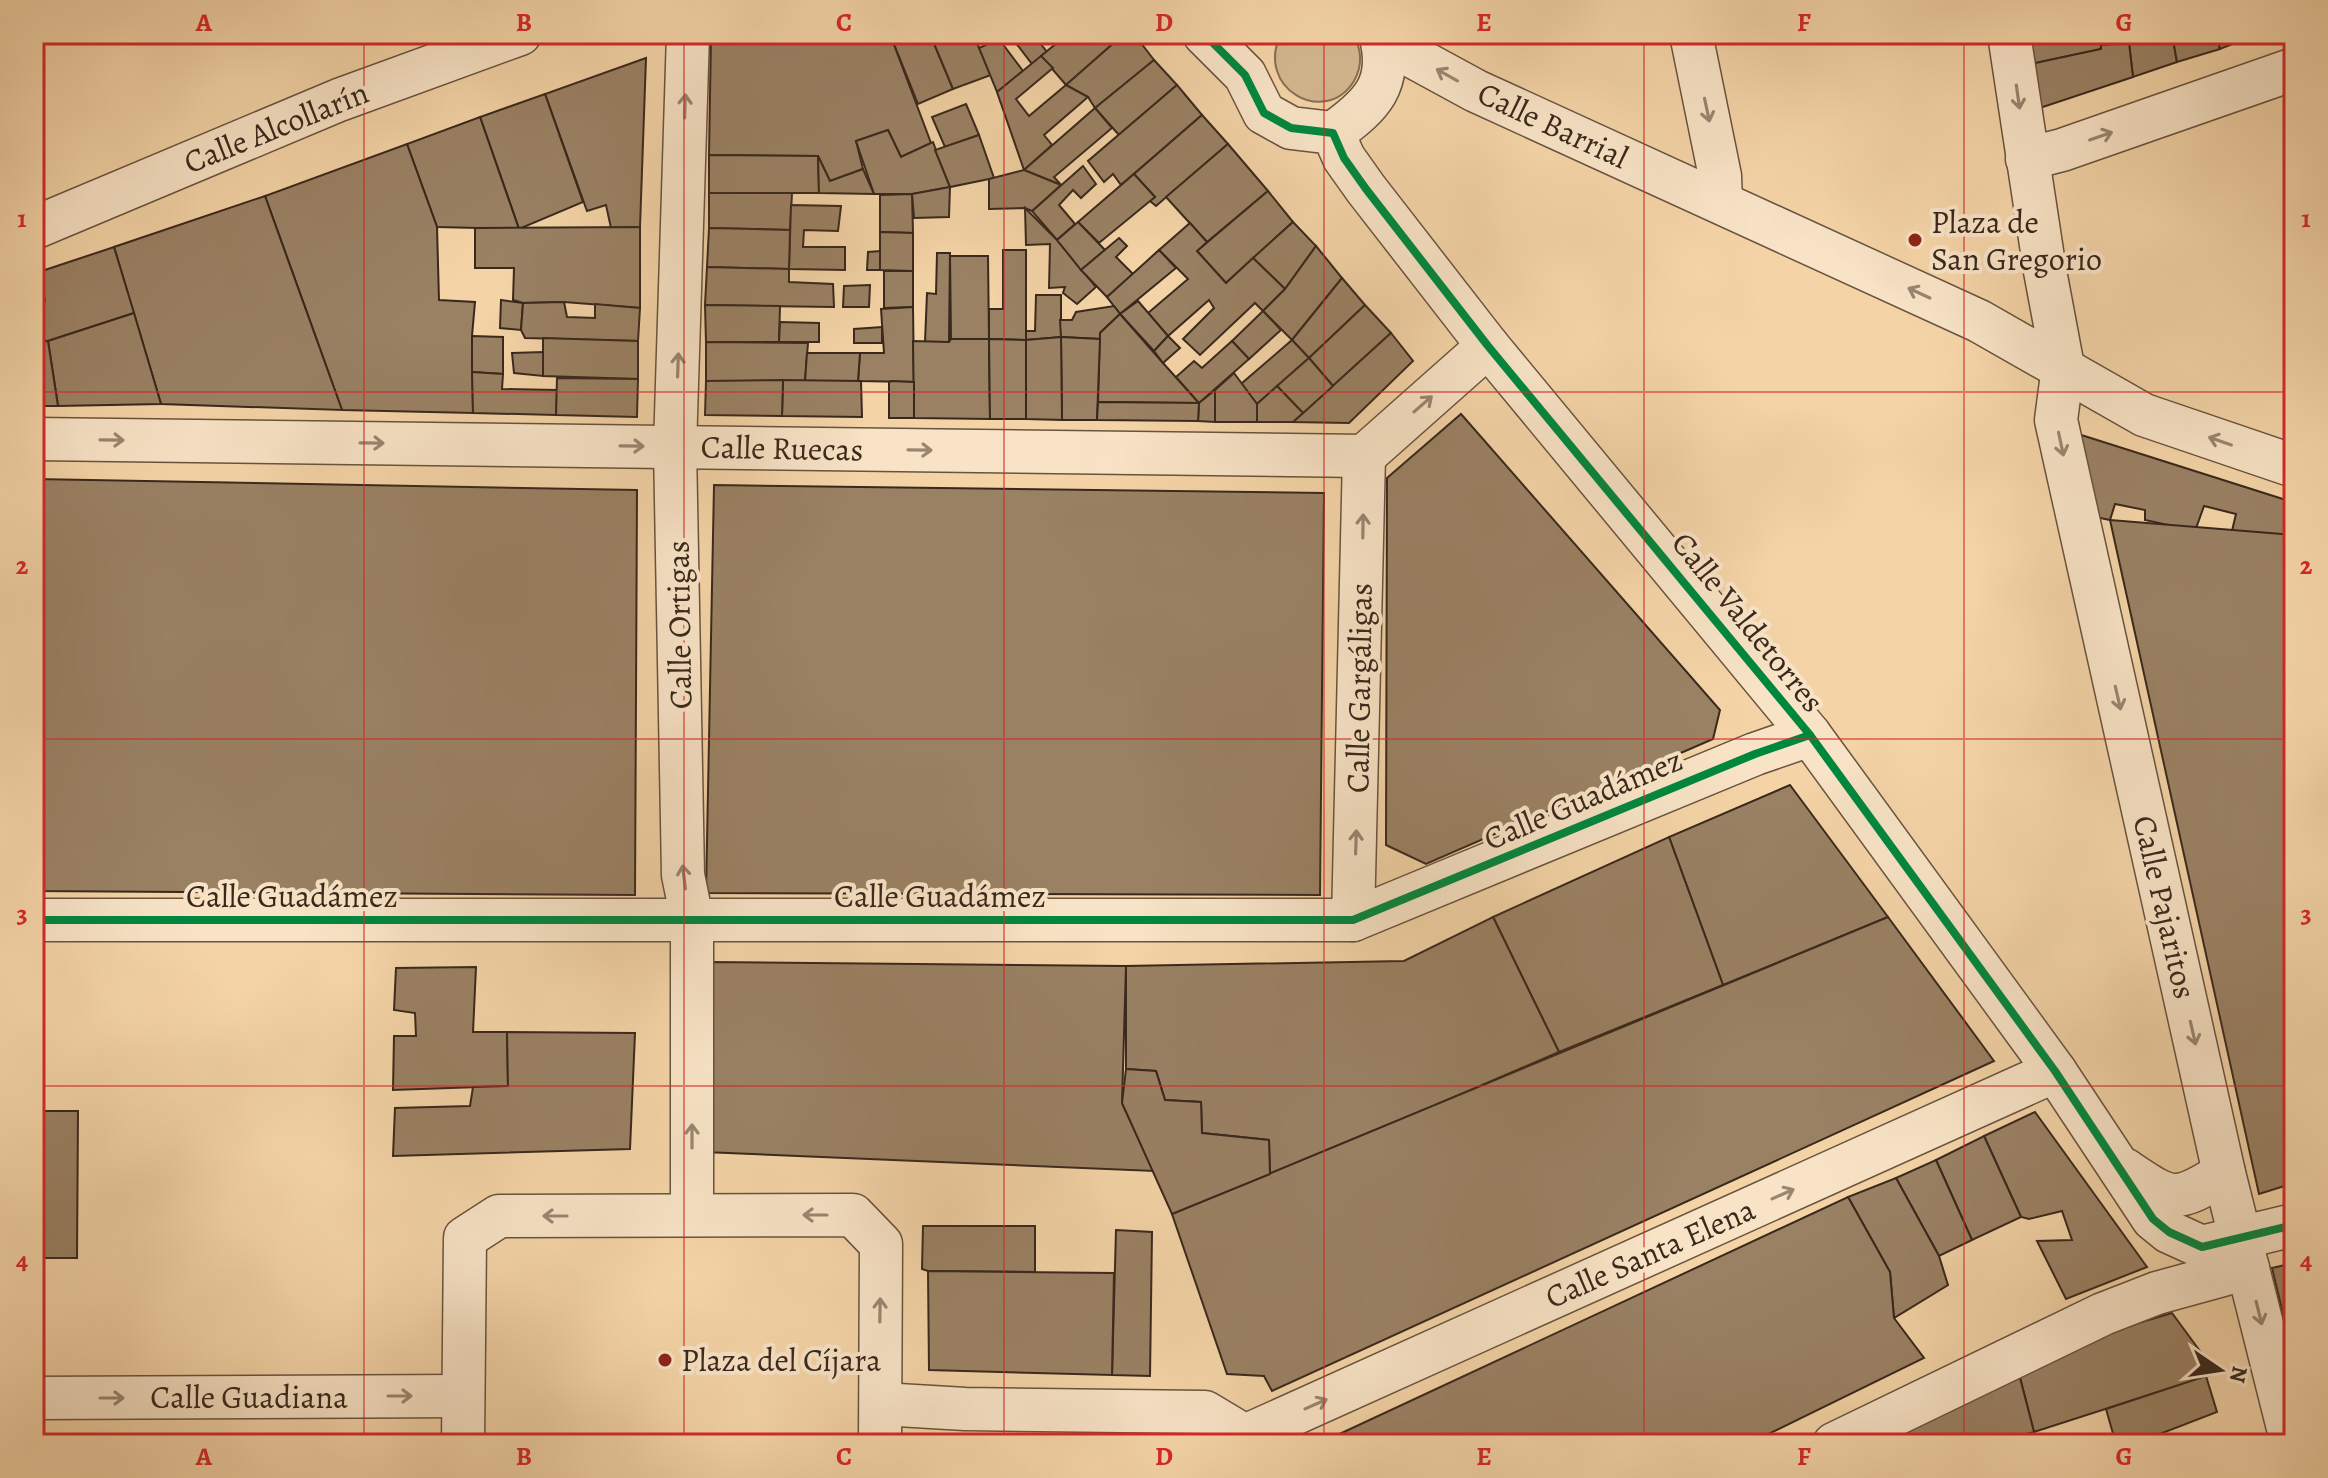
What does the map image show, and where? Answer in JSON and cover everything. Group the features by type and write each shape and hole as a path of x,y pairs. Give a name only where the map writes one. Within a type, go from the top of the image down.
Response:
{"street":[{"name":"Calle Alcollarín","path":"34,228 339,100 520,34"},
{"name":"Calle Ortigas","path":"688,34 675,447 683,875 692,919 692,1214"},
{"path":"1204,34 1245,75 1264,113 1291,128 1333,133 1361,113 1375,97 1383,78 1382,42"},
{"path":"1245,75 1251,34"},
{"path":"1691,34 1720,176 1721,202 1979,321 2144,415 2294,466"},
{"path":"2009,34 2063,367"},
{"name":"Calle Barrial","path":"1382,42 1476,91 1721,202"},
{"path":"2027,159 2062,150 2294,69"},
{"name":"Calle Valdetorres","path":"1333,133 1344,158 1366,189 1488,346 1810,735 2055,1071 2153,1219 2169,1232 2202,1247 2244,1254"},
{"path":"1979,321 2005,316 2027,306 2047,279"},
{"path":"1364,456 1488,346"},
{"name":"Calle Pajaritos","path":"2063,367 2056,420 2224,1173 2292,1444"},
{"name":"Calle Ruecas","path":"34,439 1364,456"},
{"name":"Calle Gargáligas","path":"1353,920 1364,456"},
{"name":"Calle Guadámez","path":"34,920 1353,920 1755,754 1810,735"},
{"name":"Calle Santa Elena","path":"1246,1440 2055,1071"},
{"name":"Calle Valdetorres","path":"2119,1166 2157,1191 2176,1197 2200,1188 2224,1173"},
{"path":"463,1444 465,1238 499,1216 692,1214 853,1215 881,1244 880,1424 965,1409 1205,1412 1246,1440"},
{"path":"1834,1444 2103,1314 2244,1254 2294,1225"},
{"name":"Calle Guadiana","path":"34,1398 463,1396"}],"shaded area":[{"path":"1281,34 1353,34 1360,58 1354,81 1341,95 1327,101 1311,101 1296,95 1285,85 1277,71 1275,53"}],"building":[{"path":"890,34 931,143 901,157 888,130 856,141 863,169 830,181 818,156 709,155 711,36"},
{"path":"890,34 930,34 953,89 918,104"},
{"path":"930,34 973,34 991,75 953,89"},
{"path":"1013,34 1033,34 1047,52 1032,64 1012,38"},
{"path":"1068,34 1124,34 1066,85 1041,56"},
{"path":"1124,34 1134,34 1154,60 1095,108 1088,97 1066,85"},
{"path":"2027,34 2100,34 2101,49 2031,64"},
{"path":"2100,34 2128,34 2129,43 2101,45"},
{"path":"2128,34 2172,34 2177,62 2133,77"},
{"path":"2172,34 2217,34 2220,49 2177,62"},
{"path":"2217,34 2258,34 2220,49"},
{"path":"999,39 1023,71 997,92 979,48"},
{"path":"2129,43 2133,77 2037,109 2031,64 2101,49 2101,45"},
{"path":"1041,56 1053,68 1016,99 1029,116 1066,85 1088,97 1044,135 1052,145 1024,170 997,92"},
{"path":"646,58 640,227 611,228 606,205 587,211 545,94"},
{"path":"1154,60 1177,85 1119,135 1095,108"},
{"path":"1177,85 1202,115 1121,185 1113,174 1104,182 1088,161"},
{"path":"545,94 583,202 519,229 480,117"},
{"path":"966,104 979,135 945,147 932,117"},
{"path":"1095,108 1112,128 1054,177 1061,185 1024,170"},
{"path":"1202,115 1228,144 1156,206 1150,201 1155,197 1134,174"},
{"path":"480,117 519,229 437,227 407,144"},
{"path":"888,130 901,157 933,142 950,187 912,194 874,194 856,141"},
{"path":"979,135 994,178 950,187 935,150"},
{"path":"407,144 437,227 439,300 475,302 473,413 342,410 265,196"},
{"path":"1228,144 1268,191 1207,242 1166,197"},
{"path":"709,155 818,156 819,193 709,193"},
{"path":"818,156 830,181 863,169 874,194 819,193"},
{"path":"1083,166 1096,184 1081,198 1073,190 1059,205 1075,224 1057,240 1032,211"},
{"path":"1024,170 1061,185 1032,211 1025,208 989,209 989,179"},
{"path":"1134,174 1155,197 1099,243 1078,222"},
{"path":"950,187 949,217 914,218 912,194"},
{"path":"1268,191 1293,222 1226,283 1197,251"},
{"path":"709,193 792,193 790,230 709,228"},
{"path":"912,194 913,233 880,232 880,195"},
{"path":"265,196 342,410 161,404 114,247"},
{"path":"791,205 841,206 838,231 804,230 803,247 845,247 845,270 789,269"},
{"path":"1025,208 1057,240 1096,287 1077,304 1063,293 1065,287 1049,288 1050,244 1026,245"},
{"path":"1078,222 1105,250 1081,270 1057,240"},
{"path":"1293,222 1316,246 1285,289 1253,258"},
{"path":"1190,223 1207,242 1197,251 1226,283 1253,258 1285,289 1263,311 1255,303 1200,355 1183,339 1214,308 1209,300 1168,336 1148,313 1188,279 1159,250"},
{"path":"640,227 640,308 564,302 523,303 513,300 514,268 475,268 475,228"},
{"path":"709,228 790,230 789,269 707,267"},
{"path":"880,232 913,233 913,271 880,270"},
{"path":"1119,238 1127,246 1116,257 1133,274 1107,297 1081,270"},
{"path":"1316,246 1342,278 1292,340 1263,311 1285,289"},
{"path":"114,247 134,313 48,341 34,342 34,320 38,320 45,300 36,273"},
{"path":"1003,250 1026,250 1026,340 989,339 989,309 1003,309"},
{"path":"1159,250 1176,268 1120,314 1107,297"},
{"path":"880,251 880,270 867,270 868,252"},
{"path":"937,253 950,253 949,342 925,342 927,293 936,294"},
{"path":"950,256 988,256 989,339 951,339"},
{"path":"707,267 789,269 789,282 833,284 834,307 705,305"},
{"path":"884,271 913,271 913,307 884,308"},
{"path":"34,274 45,300 38,320 34,320"},
{"path":"1342,278 1365,305 1309,358 1292,340"},
{"path":"870,285 869,307 843,307 844,286"},
{"path":"1036,295 1061,295 1061,337 1026,340 1026,331 1035,331"},
{"path":"501,300 523,303 521,330 500,328"},
{"path":"1138,301 1168,336 1154,351 1120,314"},
{"path":"564,302 567,317 595,318 595,304 640,308 638,341 525,338 521,330 523,303"},
{"path":"705,305 780,306 779,342 706,342"},
{"path":"1365,305 1391,333 1333,386 1309,358"},
{"path":"1114,306 1120,314 1100,333 1100,339 1061,337 1060,320 1072,320 1076,312"},
{"path":"913,307 914,382 858,381 860,353 884,353 881,309"},
{"path":"1263,311 1281,330 1249,359 1232,341"},
{"path":"134,313 161,404 58,406 48,341"},
{"path":"1120,314 1199,403 1098,402 1100,333"},
{"path":"780,322 819,323 819,342 779,342"},
{"path":"882,327 882,343 854,343 854,329"},
{"path":"1391,333 1413,361 1349,423 1293,422"},
{"path":"472,336 503,337 503,374 472,372"},
{"path":"1168,336 1180,348 1163,363 1154,351"},
{"path":"1061,337 1100,339 1097,420 1062,420"},
{"path":"1061,337 1062,420 1026,419 1026,340"},
{"path":"543,338 638,341 638,379 543,376"},
{"path":"951,339 989,339 990,419 914,418 913,341 949,342"},
{"path":"989,339 1026,340 1026,419 990,419"},
{"path":"1292,340 1309,358 1257,404 1241,384"},
{"path":"48,341 58,406 34,406 34,342"},
{"path":"1232,341 1249,359 1199,403 1176,377 1194,361 1202,368"},
{"path":"706,342 808,343 805,381 706,381"},
{"path":"543,352 543,376 514,373 512,353"},
{"path":"807,353 860,353 858,381 805,381"},
{"path":"1309,358 1333,386 1303,413 1277,386"},
{"path":"472,372 503,374 502,389 557,390 556,415 473,413"},
{"path":"1234,373 1257,404 1257,422 1215,422 1215,390"},
{"path":"557,378 638,379 637,417 556,415"},
{"path":"783,380 861,381 862,417 782,416"},
{"path":"783,380 782,416 705,415 706,381"},
{"path":"891,381 914,382 914,418 889,418"},
{"path":"1277,386 1303,413 1293,422 1257,422 1257,404"},
{"path":"1215,390 1215,422 1198,421 1199,403"},
{"path":"1098,402 1199,403 1198,421 1097,420"},
{"path":"1461,414 1720,710 1713,739 1426,864 1386,845 1387,478"},
{"path":"2075,433 2286,500 2294,504 2294,532 2288,530 2281,540 2232,531 2236,514 2204,506 2195,531 2145,520 2145,510 2115,504 2110,520 2086,515"},
{"path":"34,479 637,490 635,895 34,891"},
{"path":"714,485 1324,493 1320,895 706,893"},
{"path":"2110,520 2294,535 2294,1183 2259,1194"},
{"path":"1790,785 1888,917 1723,985 1669,837"},
{"path":"1669,837 1723,985 1559,1052 1493,917"},
{"path":"1493,917 1559,1052 1343,1145 1270,1174 1269,1140 1202,1133 1201,1102 1165,1100 1156,1071 1126,1069 1126,966 1404,961"},
{"path":"1888,917 1994,1061 1272,1391 1264,1376 1227,1374 1172,1214"},
{"path":"708,962 1126,966 1122,1103 1154,1171 704,1152"},
{"path":"476,967 473,1032 507,1032 508,1086 393,1090 394,1036 416,1036 415,1013 394,1010 396,968"},
{"path":"507,1032 635,1033 630,1149 393,1156 395,1108 470,1106 473,1087 508,1086"},
{"path":"1126,1069 1156,1071 1165,1100 1201,1102 1202,1133 1269,1140 1270,1174 1172,1214 1122,1103"},
{"path":"34,1111 78,1111 77,1258 34,1258"},
{"path":"2035,1112 2147,1267 2066,1299 2037,1241 2072,1240 2062,1211 2029,1219 2021,1217 1984,1136"},
{"path":"1984,1136 2021,1217 1972,1240 1936,1160"},
{"path":"1936,1160 1972,1240 1939,1256 1896,1178"},
{"path":"1896,1178 1939,1256 1948,1285 1894,1318 1890,1272 1848,1197"},
{"path":"1848,1197 1890,1272 1894,1318 1924,1358 1748,1444 1318,1444"},
{"path":"923,1226 1035,1226 1035,1272 922,1269"},
{"path":"1116,1230 1152,1232 1150,1376 1112,1375"},
{"path":"2294,1263 2294,1359 2272,1268"},
{"path":"928,1271 1114,1273 1112,1375 929,1370"},
{"path":"2172,1313 2211,1366 2211,1375 2034,1432 2017,1366 2041,1352"},
{"path":"2017,1366 2034,1432 1993,1444 1899,1444 1894,1432"},
{"path":"2206,1376 2217,1412 2134,1444 2116,1444 2106,1409"},
{"path":"245,1438 394,1439 394,1444 245,1444"}],"cycle path":[{"path":"1204,34 1245,75 1264,113 1291,128 1333,133 1344,158 1366,189 1488,346 1810,735 2055,1071 2153,1219 2169,1232 2202,1247 2294,1225"},
{"path":"34,920 1353,920 1755,754 1810,735"}],"place":[{"name":"Plaza de San Gregorio","path":"1915,240"},
{"name":"Plaza del Cíjara","path":"665,1360"}]}
